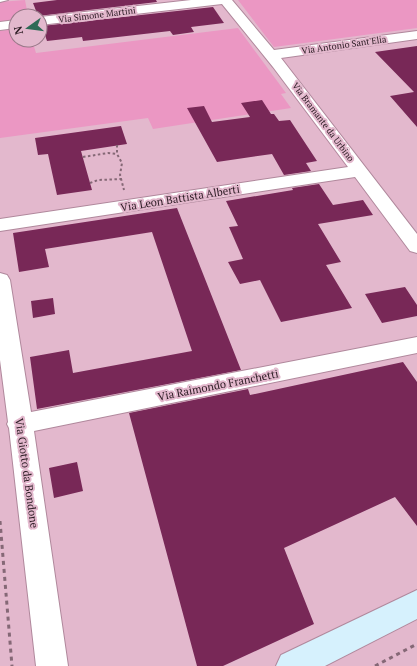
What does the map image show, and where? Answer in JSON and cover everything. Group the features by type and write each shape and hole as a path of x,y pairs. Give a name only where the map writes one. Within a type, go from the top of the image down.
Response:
{"street":[{"name":"Via Simone Martini","path":"48,20 225,0"},
{"name":"Via Bramante da Urbino","path":"225,0 270,55 417,247"},
{"name":"Via Antonio Sant'Elia","path":"270,55 417,34"},
{"name":"Via Leon Battista Alberti","path":"0,225 359,171"},
{"name":"Via Giotto da Bondone","path":"0,280 19,424 33,513 52,666"},
{"name":"Via Raimondo Franchetti","path":"19,424 417,345"},
{"path":"292,666 417,604"}],"lane":[{"path":"0,0 5,0"}],"path":[{"path":"117,146 117,154 122,163 120,175 125,196"},
{"path":"83,157 108,153 117,154"},
{"path":"90,183 98,180 122,179"},
{"path":"0,521 12,666"},
{"path":"375,666 417,644"}],"shaded area":[{"path":"25,0 26,8 8,8 8,21 0,22 0,2"},
{"path":"238,0 417,0 417,28 274,47"},
{"path":"238,28 286,93 281,94 291,108 153,129 148,118 0,138 0,31 8,30 8,48 34,48 36,53"}],"building":[{"path":"57,0 156,0 157,2 48,15 48,8 35,8 33,3"},
{"path":"213,7 224,23 191,27 194,32 173,35 170,31 83,41 82,37 48,41 48,25"},
{"path":"417,46 417,127 390,96 414,92 375,52"},
{"path":"262,100 271,114 274,114 279,121 290,120 317,161 306,163 311,171 284,175 272,154 217,162 187,108 204,106 212,122 250,117 241,103"},
{"path":"121,126 127,144 81,151 92,190 57,195 48,154 38,155 35,138"},
{"path":"319,184 333,205 363,200 373,215 318,224 341,262 326,265 352,308 281,322 260,280 240,284 228,262 243,259 229,227 238,226 226,201 293,190 292,188"},
{"path":"177,208 241,370 37,409 30,357 69,350 73,373 192,351 152,232 45,249 49,267 19,272 13,233"},
{"path":"405,287 417,305 417,316 382,323 365,294"},
{"path":"53,298 55,314 33,318 31,301"},
{"path":"403,362 417,382 417,526 395,497 284,548 314,624 223,666 197,666 129,413 248,389 250,395"},
{"path":"77,462 83,491 54,498 49,468"}]}
